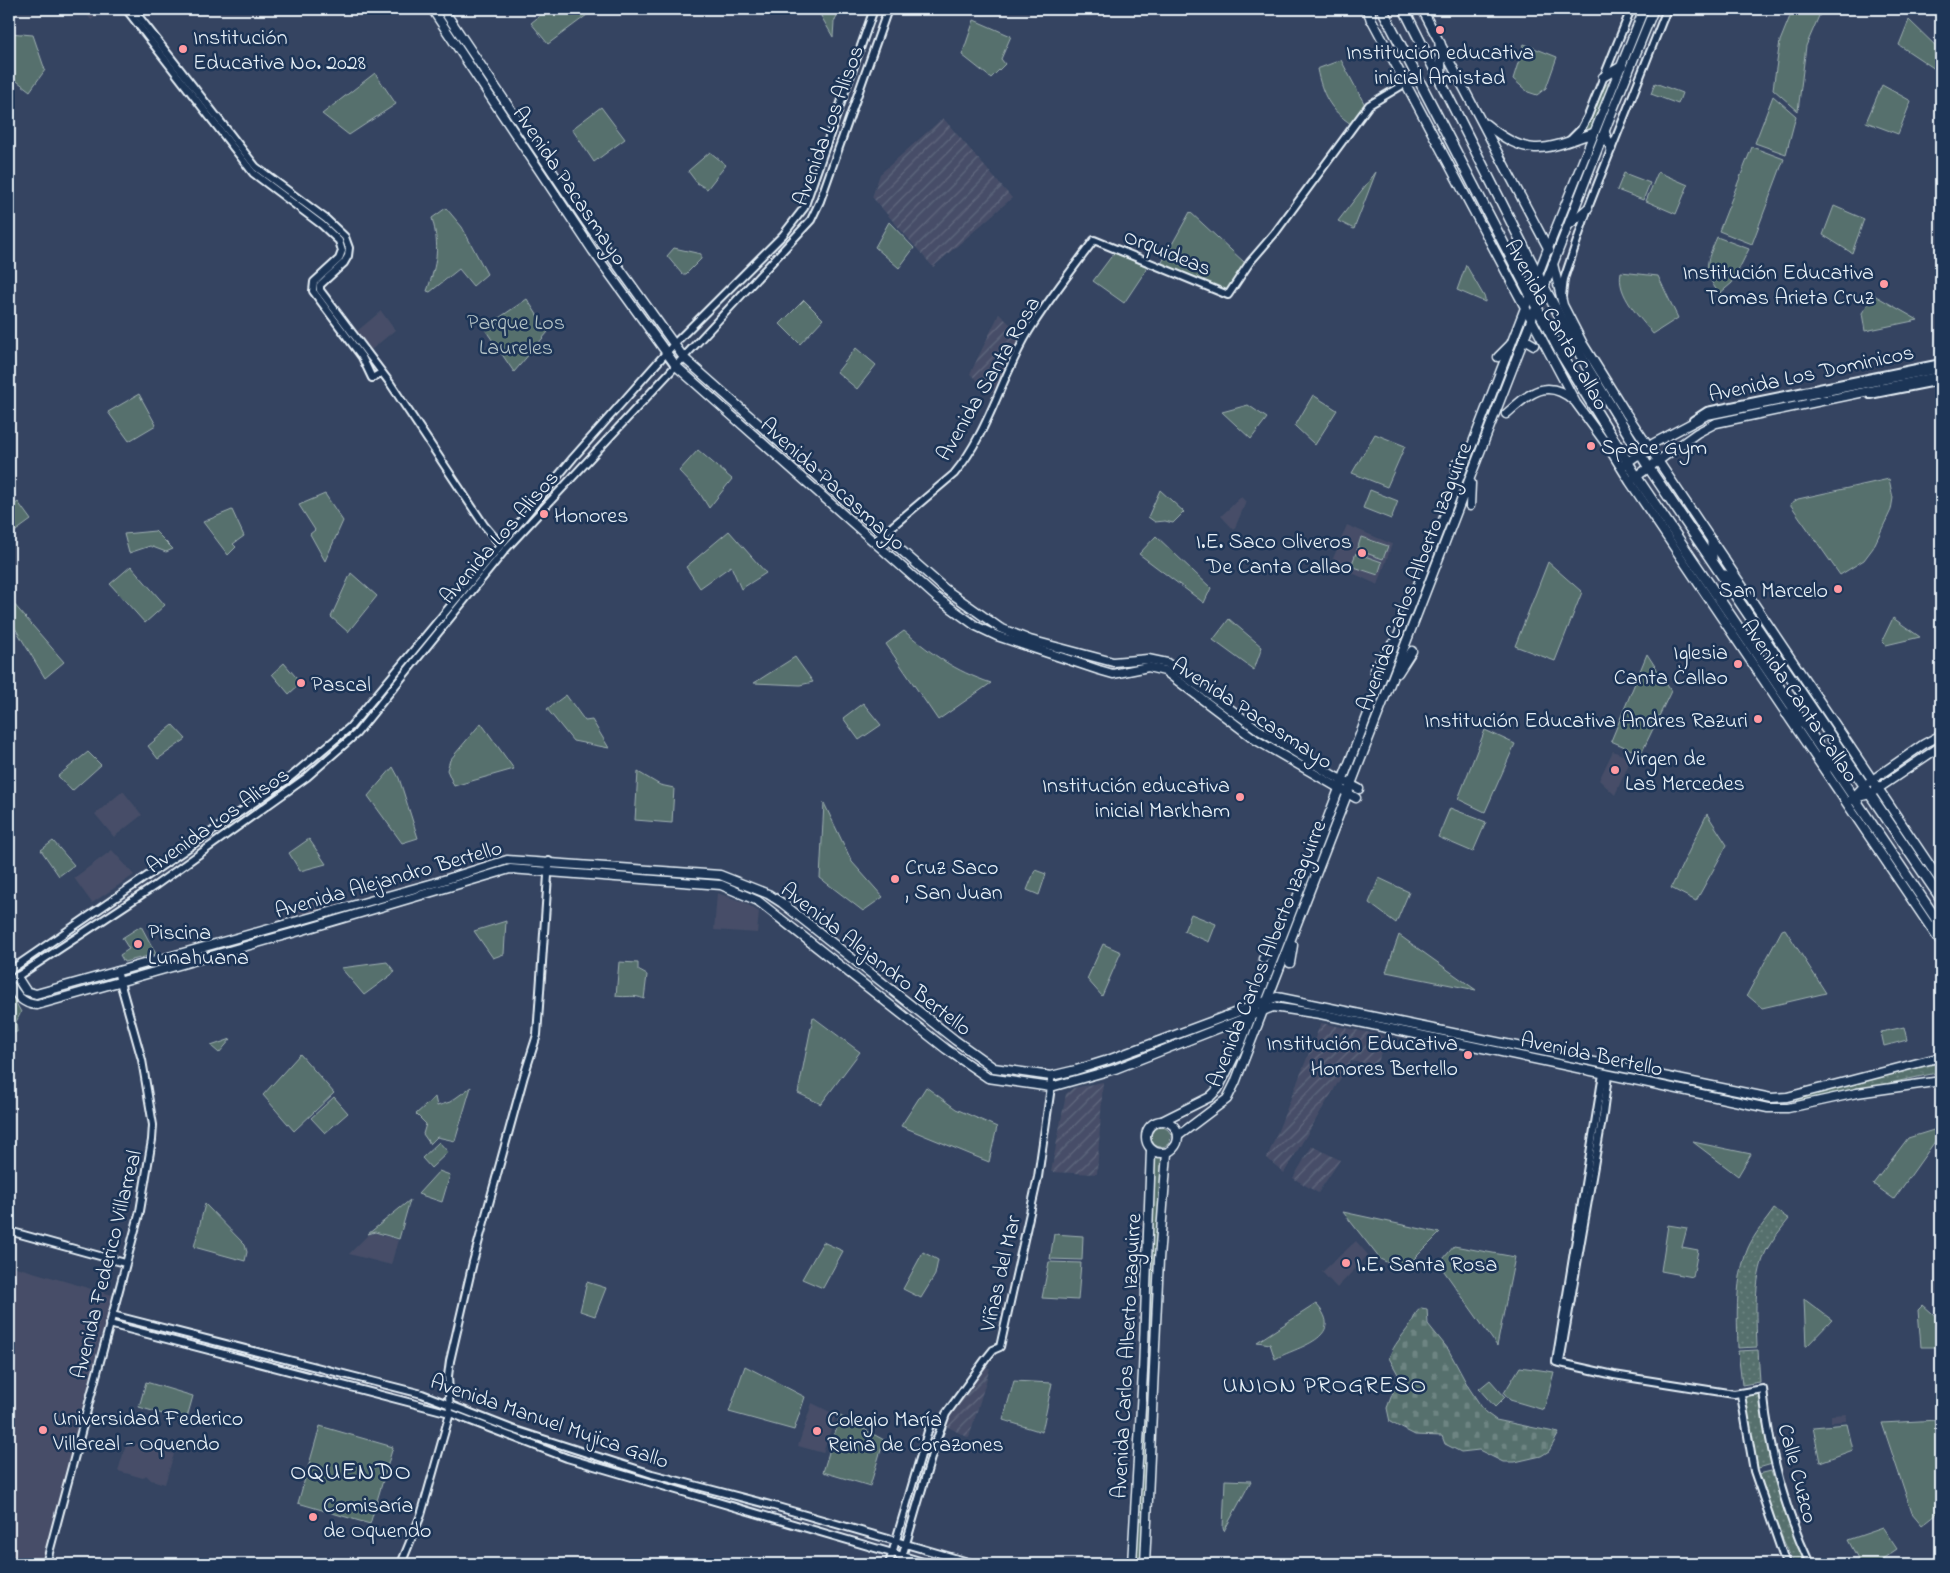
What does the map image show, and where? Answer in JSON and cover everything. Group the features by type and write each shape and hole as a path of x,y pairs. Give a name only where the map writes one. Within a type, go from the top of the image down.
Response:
{"highway":[{"path":"1370,9 1371,19"},
{"name":"Avenida Canta Callao","path":"1382,9 1561,354 1624,465 1806,726 1851,801 1939,922"},
{"name":"Avenida Canta Callao","path":"1404,9 1544,287 1587,367 1643,449 1712,560 1940,895"},
{"path":"1440,43 1441,80"},
{"path":"1712,541 1712,560"},
{"path":"1721,573 1743,588"},
{"path":"1786,713 1806,726"},
{"path":"1823,754 1826,771"},
{"path":"1939,922 1939,939"}],"main road":[{"name":"Avenida Pacasmayo","path":"432,9 593,251 676,366 936,597 976,626 997,636 1113,674 1148,668 1165,670 1189,683"},
{"name":"Avenida Pacasmayo","path":"443,9 592,231 684,358 945,590 982,617 1007,631 1113,662 1148,659 1168,663 1256,740 1341,785 1355,787"},
{"name":"Avenida Canta Callao","path":"1366,9 1576,403 1624,465"},
{"name":"Avenida Canta Callao","path":"1422,9 1549,249 1562,302 1583,344 1643,449"},
{"name":"Avenida Carlos Alberto Izaguirre","path":"1162,1121 1202,1103 1218,1089 1240,1045 1399,634 1427,577 1472,473 1532,320 1604,133 1622,66 1644,9"},
{"name":"Avenida Carlos Alberto Izaguirre","path":"1178,1136 1227,1099 1264,1010 1348,793 1355,787 1457,487 1593,134 1610,105 1654,9"},
{"path":"1603,77 1622,66"},
{"path":"1482,121 1501,136 1526,148 1545,148 1593,134"},
{"path":"1604,133 1611,149"},
{"path":"1568,226 1588,208"},
{"path":"1524,339 1534,345"},
{"path":"1498,357 1513,341"},
{"name":"Avenida Los Dominicos","path":"1624,465 1643,449 1691,422 1711,414 1941,368"},
{"name":"Avenida Los Dominicos","path":"1633,479 1700,431 1719,422 1941,376"},
{"path":"1506,414 1524,397 1540,389 1558,392 1576,403"},
{"path":"1680,429 1677,434 1678,439 1687,442"},
{"path":"1456,464 1457,487"},
{"name":"Avenida Canta Callao","path":"1653,465 1712,541 1941,882"},
{"path":"1470,506 1472,473"},
{"name":"Avenida Canta Callao","path":"1633,479 1786,713 1826,771 1851,801 1939,939"},
{"path":"1374,670 1399,634"},
{"path":"1064,659 1067,650"},
{"path":"1388,687 1412,651"},
{"path":"1851,801 1873,780 1924,744 1941,735"},
{"path":"1851,801 1870,794 1941,746"},
{"path":"1884,772 1890,775 1890,780"},
{"name":"Avenida Pacasmayo","path":"1341,785 1356,798"},
{"name":"Avenida Alejandro Bertello","path":"17,977 26,991 36,994 419,888 507,860 549,861 720,875 768,894 782,903 955,1040 994,1068 1051,1076 1108,1060 1277,997"},
{"name":"Avenida Alejandro Bertello","path":"9,982 20,999 28,1004 37,1005 510,869 721,885 758,901 976,1071 988,1078 1052,1087 1115,1069 1239,1021"},
{"path":"1290,963 1294,932"},
{"path":"1263,959 1284,933"},
{"name":"Avenida Bertello","path":"1277,997 1771,1098 1787,1097 1941,1057"},
{"name":"Avenida Bertello","path":"1239,1021 1273,1006 1293,1009 1779,1108 1941,1081"},
{"path":"1162,1121 1174,1126 1178,1136 1176,1146 1167,1153 1160,1154 1152,1150 1146,1142 1146,1132 1152,1124 1162,1121"},
{"name":"Avenida Carlos Alberto Izaguirre","path":"1132,1564 1143,1372 1152,1150"},
{"name":"Avenida Carlos Alberto Izaguirre","path":"1145,1564 1159,1259 1167,1153"}],"street":[{"path":"126,9 253,173 322,225 339,241 342,251 339,259 314,282 313,291 362,357 372,378 381,373"},
{"path":"133,9 256,167 326,219 346,237 349,252 344,263 320,285 320,290 390,383 484,525 500,544"},
{"name":"Avenida Los Alisos","path":"9,967 20,964 287,780 350,727 500,544 666,352 783,235 804,208 874,9"},
{"name":"Avenida Los Alisos","path":"9,982 156,885 307,777 356,734 504,550 811,220 820,202 888,9"},
{"path":"1569,141 1581,129 1588,116 1631,9"},
{"path":"1562,302 1564,279 1588,208 1667,9"},
{"name":"Orquideas","path":"1094,240 1228,295 1250,262 1275,233 1369,105 1406,83"},
{"name":"Avenida Santa Rosa","path":"874,541 962,465 995,404 1029,332 1094,240"},
{"name":"Avenida Los Dominicos","path":"1691,422 1707,411 1941,363"},
{"name":"Avenida Los Dominicos","path":"1700,431 1941,381"},
{"path":"401,1564 421,1515 450,1413 448,1376 450,1361 473,1262 537,1035 549,861"},
{"path":"9,967 17,977"},
{"name":"Avenida Federico Villarreal","path":"46,1564 148,1173 152,1125 142,1060 118,970"},
{"path":"1606,1074 1558,1362 1614,1375 1741,1395"},
{"name":"Viñas del Mar","path":"900,1564 940,1427 958,1395 993,1350 1000,1347 1038,1177 1052,1087 1051,1076"},
{"path":"9,1231 125,1263"},
{"name":"Avenida Manuel Mujica Gallo","path":"112,1315 331,1370 450,1404 512,1429 652,1474 774,1506 976,1564"},
{"name":"Avenida Manuel Mujica Gallo","path":"109,1324 450,1413 567,1458 930,1564"},
{"name":"Calle Cuzco","path":"1786,1564 1754,1471 1741,1395 1763,1389 1768,1433 1780,1488 1794,1529 1810,1564"},
{"path":"889,1564 931,1421 940,1427"}],"shaded area":[{"path":"82,9 106,9 91,20"},
{"path":"943,118 1012,198 933,267 872,197 880,174"},
{"path":"381,311 395,330 371,350 356,332"},
{"path":"999,314 1021,334 995,389 991,392 970,374"},
{"path":"1241,497 1246,502 1234,530 1221,516"},
{"name":"I.E. Saco Oliveros De Canta Callao","path":"1347,525 1392,544 1378,585 1331,563"},
{"name":"Virgen de Las Mercedes","path":"1613,751 1631,759 1615,795 1599,780"},
{"path":"123,791 142,815 114,837 95,814"},
{"path":"112,850 134,875 92,903 74,878"},
{"path":"336,890 340,905 304,916 295,908 303,901"},
{"path":"717,893 744,902 759,912 757,933 714,930"},
{"path":"1321,1023 1381,1035 1384,1038 1379,1060 1375,1065 1351,1061 1284,1173 1267,1158"},
{"path":"1103,1082 1097,1174 1051,1172 1066,1094 1073,1088"},
{"path":"1312,1146 1340,1160 1318,1193 1293,1178"},
{"path":"375,1233 398,1240 391,1265 349,1254 368,1235"},
{"name":"I.E. Santa Rosa","path":"1356,1241 1368,1255 1337,1288 1322,1272"},
{"name":"Universidad Federico Villareal - Oquendo","path":"9,1265 112,1295 41,1564 9,1564"},
{"path":"984,1367 990,1368 969,1438 944,1425"},
{"name":"Colegio María Reina de Corazones","path":"812,1403 836,1415 823,1453 798,1446"},
{"path":"1847,1414 1846,1421 1831,1422 1831,1415"},
{"path":"127,1441 174,1454 165,1484 151,1480 146,1475 143,1478 118,1471"}],"green space":[{"path":"548,9 595,9 548,44 531,23"},
{"path":"817,9 840,9 834,22 833,37"},
{"path":"1793,9 1822,9 1806,46 1798,111 1773,89 1780,41"},
{"path":"1644,17 1647,19 1616,98 1613,97"},
{"path":"974,20 1011,36 1001,59 1005,64 991,78 962,55"},
{"path":"1909,20 1941,51 1941,73 1899,45"},
{"path":"9,33 33,35 45,70 30,91 9,75"},
{"path":"1524,44 1557,57 1546,88 1537,95 1528,92 1513,79"},
{"path":"1341,60 1365,105 1351,124 1328,101 1321,86 1317,69"},
{"path":"375,73 396,104 349,135 322,114"},
{"path":"1614,78 1598,121 1587,133 1584,129 1600,94"},
{"path":"1655,83 1682,93 1678,104 1651,94"},
{"path":"1882,85 1911,101 1898,134 1866,122"},
{"path":"1773,96 1796,116 1786,154 1755,143"},
{"path":"1609,106 1610,109 1557,245 1554,241"},
{"path":"601,107 625,139 594,162 572,129"},
{"path":"1752,147 1784,159 1752,244 1719,231"},
{"path":"710,152 726,165 707,189 697,183 688,171"},
{"path":"1376,172 1354,229 1338,221"},
{"path":"1658,172 1688,185 1676,214 1646,201"},
{"path":"1624,173 1650,183 1643,200 1617,190"},
{"path":"1834,206 1864,219 1852,253 1823,235"},
{"path":"446,208 462,227 487,274 473,286 459,269 430,292 427,291 435,263 437,246 432,218"},
{"path":"1190,212 1245,263 1226,292 1161,264"},
{"path":"889,222 914,248 899,268 875,247"},
{"path":"1717,237 1749,249 1732,283 1719,294 1708,272 1708,260"},
{"path":"674,248 701,254 701,259 686,274 682,274 667,256"},
{"path":"1114,253 1148,267 1124,303 1093,281"},
{"path":"1466,265 1485,298 1485,302 1457,290"},
{"path":"1621,272 1658,276 1678,318 1653,334 1630,305 1622,289 1620,281"},
{"path":"1874,295 1918,320 1865,331 1862,313"},
{"name":"Parque Los Laureles","path":"527,299 548,332 514,372 484,328"},
{"path":"804,300 823,319 800,344 780,324"},
{"path":"856,348 876,365 857,389 837,372"},
{"path":"139,394 156,425 129,441 108,412"},
{"path":"1313,395 1337,410 1315,445 1295,426"},
{"path":"1248,405 1267,418 1251,439 1222,412"},
{"path":"1375,434 1405,446 1387,487 1352,473"},
{"path":"698,450 732,479 709,508 699,492 679,471"},
{"path":"1889,479 1893,498 1891,510 1873,548 1864,560 1840,575 1790,504 1798,499"},
{"path":"1160,490 1184,512 1173,523 1165,521 1155,522 1148,517"},
{"path":"1370,490 1398,501 1391,519 1363,508"},
{"path":"325,494 343,521 325,561 310,534 315,530 299,505"},
{"path":"18,502 31,520 9,536 9,509"},
{"path":"232,510 244,536 233,544 236,547 228,555 203,522"},
{"path":"155,531 173,549 166,552 150,546 129,553 124,534"},
{"path":"729,531 766,573 741,589 731,566 700,588 686,567"},
{"path":"1156,536 1211,588 1204,603 1139,554"},
{"path":"1361,537 1388,546 1383,559 1357,550"},
{"path":"1356,553 1382,562 1378,575 1351,566"},
{"path":"1548,562 1582,592 1555,661 1515,646"},
{"path":"131,566 165,605 145,623 110,584"},
{"path":"351,573 377,596 348,632 331,617"},
{"path":"13,603 64,662 45,678 9,618 9,610"},
{"path":"1893,618 1920,637 1886,645 1882,641"},
{"path":"1229,619 1262,647 1254,670 1213,640"},
{"path":"904,631 945,661 966,673 991,683 938,720 886,644"},
{"path":"1647,654 1671,691 1641,754 1611,741"},
{"path":"795,657 813,682 800,685 754,683"},
{"path":"284,663 301,683 289,694 272,674"},
{"path":"566,695 585,721 592,720 609,748 573,741 547,709"},
{"path":"863,703 881,725 859,740 843,718"},
{"path":"481,723 514,769 454,786 447,770 450,760"},
{"path":"173,725 186,739 158,759 148,746"},
{"path":"1485,730 1515,744 1485,812 1458,799"},
{"path":"88,752 101,765 72,791 58,776"},
{"path":"393,767 399,778 418,838 402,843 368,796"},
{"path":"638,772 660,785 674,788 672,823 635,820"},
{"path":"824,803 852,862 883,897 863,911 820,878"},
{"path":"1450,808 1486,822 1473,852 1438,837"},
{"path":"1707,814 1727,845 1696,901 1671,888"},
{"path":"309,839 326,864 300,871 289,853"},
{"path":"53,841 74,865 59,876 41,850"},
{"path":"1035,870 1046,874 1039,895 1027,890"},
{"path":"1379,878 1409,892 1396,923 1369,903"},
{"path":"1191,914 1216,924 1209,942 1184,931"},
{"path":"506,921 504,954 493,958 474,931"},
{"name":"Piscina Lunahuana","path":"141,926 156,954 124,962 120,955 129,949 122,938"},
{"path":"1785,929 1826,993 1762,1008 1747,995 1782,930"},
{"path":"1399,935 1476,990 1386,972"},
{"path":"1103,944 1121,952 1102,996 1087,979"},
{"path":"387,962 395,972 364,995 341,968"},
{"path":"619,962 638,963 638,970 647,975 644,999 616,996"},
{"path":"9,990 21,1012 16,1022 17,1032 9,1033"},
{"path":"813,1017 860,1052 821,1104 798,1093"},
{"path":"1904,1027 1907,1040 1884,1046 1881,1032"},
{"path":"231,1039 219,1053 211,1046"},
{"path":"300,1054 334,1093 294,1131 263,1095"},
{"path":"1941,1062 1941,1072 1797,1103 1796,1098"},
{"path":"471,1087 455,1141 437,1137 430,1144 423,1134 426,1124 416,1114 435,1097 437,1106 450,1102"},
{"path":"926,1087 956,1109 997,1127 989,1162 901,1126"},
{"path":"334,1097 348,1113 325,1133 311,1118"},
{"path":"1161,1127 1168,1130 1171,1137 1168,1144 1161,1147 1154,1144 1151,1137 1154,1130"},
{"path":"1940,1128 1941,1133 1894,1199 1873,1184 1908,1138"},
{"path":"439,1142 448,1152 431,1168 422,1158"},
{"path":"1693,1142 1751,1154 1738,1176"},
{"path":"1155,1156 1163,1156 1141,1564 1136,1564"},
{"path":"439,1171 450,1175 442,1202 418,1194"},
{"path":"410,1200 399,1239 375,1232 368,1234"},
{"path":"205,1204 245,1245 247,1252 245,1261 194,1247"},
{"path":"1774,1209 1789,1219 1768,1247 1759,1274 1756,1298 1757,1347 1738,1348 1738,1297 1744,1260 1753,1238"},
{"path":"1343,1212 1440,1233 1403,1270 1380,1259"},
{"path":"1668,1225 1687,1228 1682,1247 1698,1250 1693,1277 1661,1271"},
{"path":"1054,1234 1083,1236 1082,1260 1050,1259"},
{"path":"823,1242 843,1251 823,1288 802,1279"},
{"path":"1454,1246 1515,1257 1497,1346 1439,1264"},
{"path":"923,1252 938,1260 935,1275 921,1298 903,1289"},
{"path":"1049,1262 1081,1263 1078,1300 1042,1298"},
{"path":"587,1282 606,1288 595,1316 580,1311"},
{"path":"1804,1299 1832,1320 1806,1347"},
{"path":"1316,1304 1324,1316 1326,1325 1323,1333 1315,1340 1275,1359 1270,1344 1257,1342"},
{"path":"1923,1305 1941,1321 1941,1347 1921,1347 1918,1310"},
{"path":"1421,1308 1427,1309 1428,1324 1448,1349 1469,1388 1485,1412 1496,1420 1559,1433 1549,1451 1541,1456 1515,1462 1503,1462 1479,1450 1461,1452 1445,1444 1442,1436 1415,1435 1390,1422 1387,1408 1399,1376 1389,1358"},
{"path":"1758,1350 1760,1382 1742,1385 1738,1351"},
{"path":"745,1366 805,1397 794,1430 729,1412"},
{"path":"1520,1367 1554,1372 1544,1410 1510,1400 1504,1393"},
{"path":"1490,1380 1505,1397 1495,1407 1479,1389"},
{"path":"1014,1381 1052,1383 1042,1432 1003,1420"},
{"path":"146,1382 193,1396 186,1421 139,1407"},
{"path":"1761,1390 1772,1464 1755,1469 1743,1394"},
{"path":"840,1416 884,1440 870,1486 823,1472"},
{"path":"1938,1420 1941,1433 1941,1510 1922,1525 1912,1513 1882,1423"},
{"path":"1847,1424 1853,1450 1820,1462 1813,1427"},
{"path":"320,1426 393,1447 370,1524 298,1503"},
{"path":"1771,1471 1791,1530 1807,1564 1794,1564 1774,1519 1759,1474"},
{"path":"1225,1480 1251,1481 1224,1531 1223,1528"},
{"path":"1883,1528 1897,1549 1875,1564 1861,1564 1848,1540"}],"place":[{"name":"Institución educativa inicial Amistad","path":"1440,30"},
{"name":"Institución Educativa No. 2028","path":"183,49"},
{"name":"Institución Educativa Tomas Arieta Cruz","path":"1884,284"},
{"name":"Space Gym","path":"1591,446"},
{"name":"Honores","path":"544,514"},
{"name":"I.E. Saco Oliveros De Canta Callao","path":"1362,553"},
{"name":"San Marcelo","path":"1838,589"},
{"name":"Iglesia Canta Callao","path":"1738,664"},
{"name":"Pascal","path":"301,683"},
{"name":"Institución Educativa Andres Razuri","path":"1758,719"},
{"name":"Virgen de Las Mercedes","path":"1615,770"},
{"name":"Institución educativa inicial Markham","path":"1240,797"},
{"name":"Cruz Saco , San Juan","path":"895,879"},
{"name":"Piscina Lunahuana","path":"138,944"},
{"name":"Institución Educativa Honores Bertello","path":"1468,1055"},
{"name":"I.E. Santa Rosa","path":"1346,1263"},
{"name":"Universidad Federico Villareal - Oquendo","path":"43,1430"},
{"name":"Colegio María Reina de Corazones","path":"817,1431"},
{"name":"Comisaría de Oquendo","path":"313,1517"}],"district":[{"name":"UNION PROGRESO","path":"1325,1384"},
{"name":"OQUENDO","path":"351,1470"}]}
